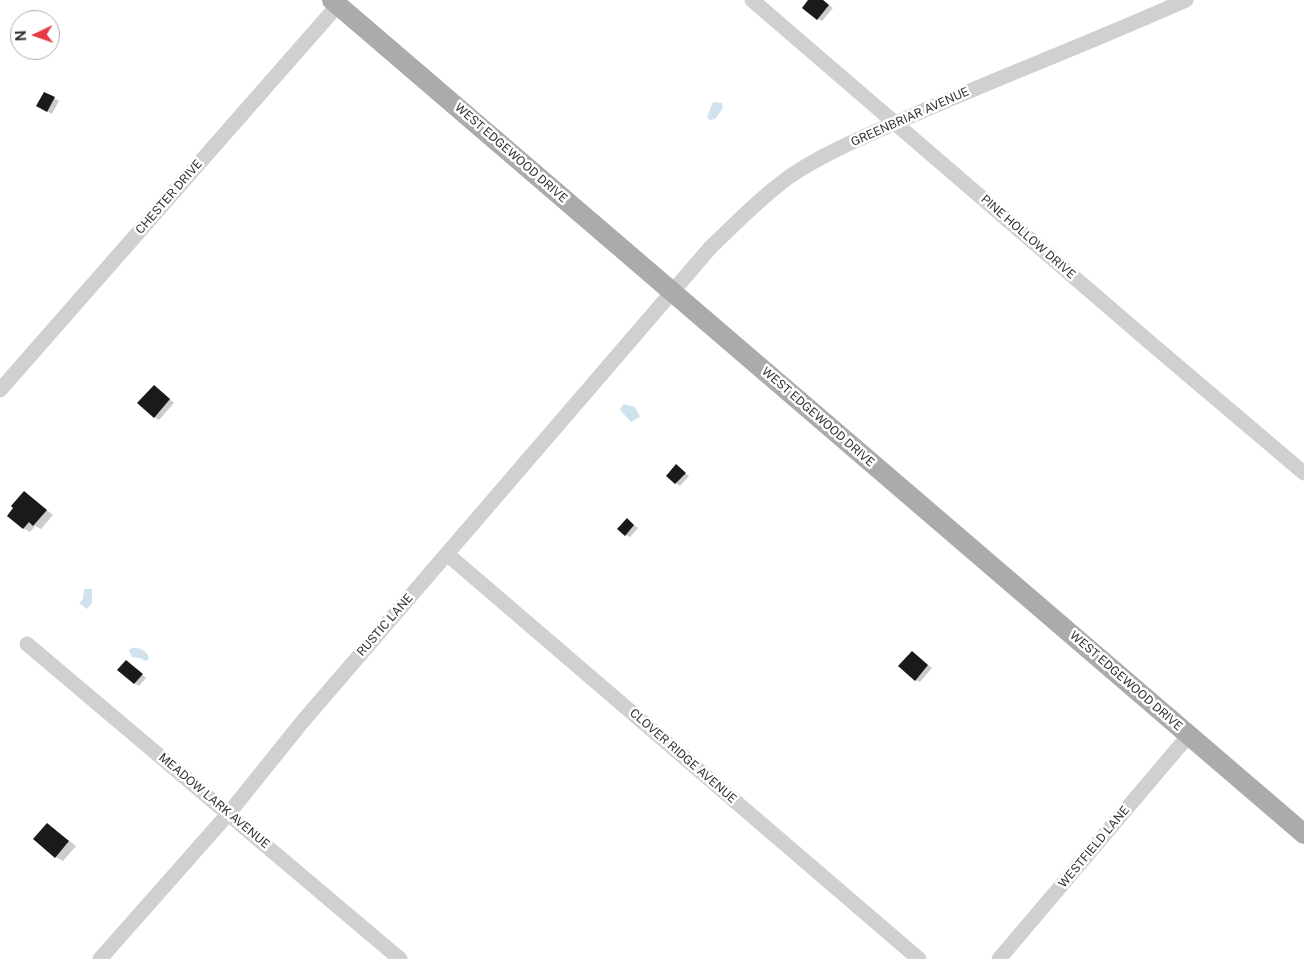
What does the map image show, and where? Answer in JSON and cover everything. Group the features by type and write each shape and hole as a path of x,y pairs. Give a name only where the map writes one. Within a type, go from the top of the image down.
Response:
{"main road":[{"name":"WEST EDGEWOOD DRIVE","path":"335,2 1304,834"}],"street":[{"name":"PINE HOLLOW DRIVE","path":"752,0 1304,473"},
{"name":"GREENBRIAR AVENUE","path":"673,292 710,248 752,208 790,177 842,147 944,102 1122,29 1186,0"},
{"name":"CHESTER DRIVE","path":"0,390 335,2"},
{"name":"RUSTIC LANE","path":"100,959 229,813 303,721 673,292"},
{"name":"CLOVER RIDGE AVENUE","path":"447,554 919,959"},
{"name":"MEADOW LARK AVENUE","path":"27,644 400,959"},
{"name":"WESTFIELD LANE","path":"999,959 1189,735"}],"water":[{"path":"713,102 722,103 723,108 715,119 710,120 707,117"},
{"path":"623,404 635,407 640,417 631,422 620,410"},
{"path":"84,589 92,589 92,603 87,609 79,603 83,599"},
{"path":"132,648 143,650 149,659 145,661 132,657 129,650"}],"building":[{"path":"808,0 823,0 829,5 817,20 802,8"},
{"path":"44,92 55,97 47,112 36,106"},
{"path":"154,385 170,399 154,418 137,403"},
{"path":"676,464 686,473 675,484 666,476"},
{"path":"24,491 47,510 33,526 29,522 23,529 7,516 13,508 11,506"},
{"path":"627,518 634,525 625,536 617,529"},
{"path":"912,651 928,665 915,681 898,666"},
{"path":"126,660 143,674 134,684 117,670"},
{"path":"47,823 69,841 55,858 33,839"}]}
